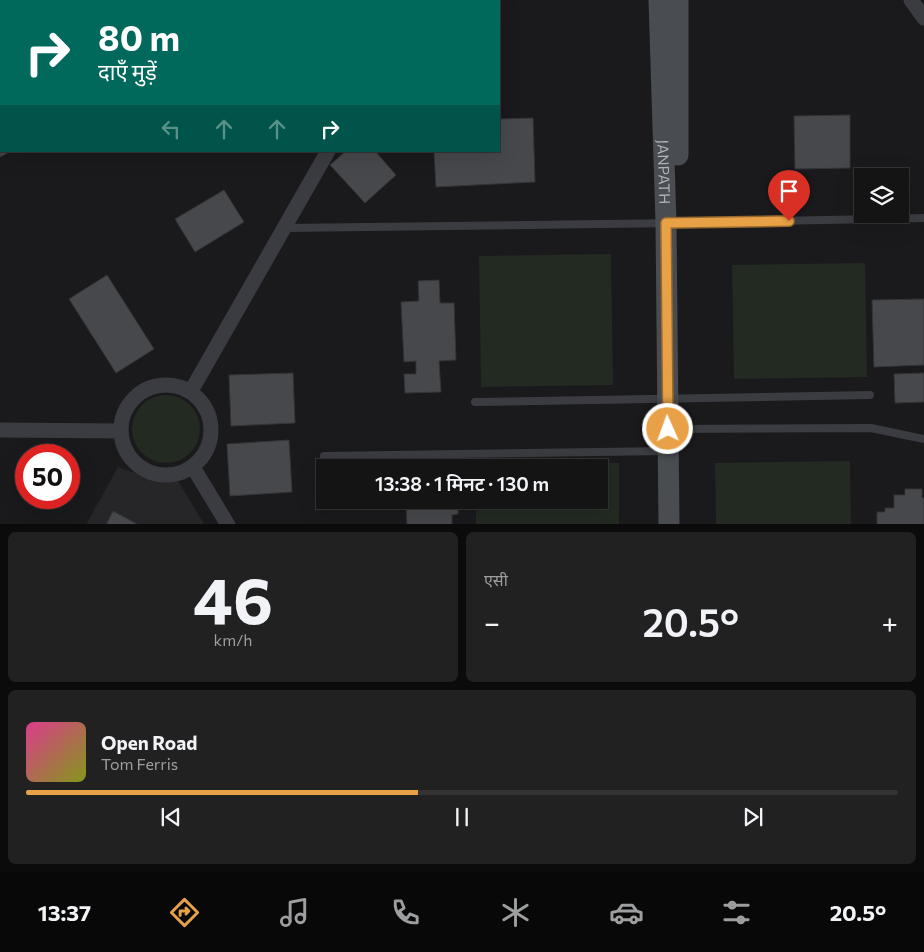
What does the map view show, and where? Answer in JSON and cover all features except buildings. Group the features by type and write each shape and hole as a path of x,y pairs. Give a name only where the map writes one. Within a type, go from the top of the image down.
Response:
{"main road":[{"name":"JANPATH","path":"659,0 672,223"},
{"name":"JANPATH","path":"678,0 672,223 672,398 682,524"},
{"name":"JANPATH","path":"669,524 669,451 674,429"}],"street":[{"path":"911,0 924,18"},
{"path":"191,391 327,152"},
{"path":"156,385 174,385 191,391 204,404 211,420 212,438 205,454 193,467 176,474 159,475 142,469 129,456 122,440 121,431 121,422 128,406 140,393 156,385"},
{"path":"0,430 121,431"},
{"path":"193,467 228,524"}],"lane":[{"path":"285,228 924,218"},
{"path":"475,402 870,395"},
{"path":"674,429 870,428 924,439"},
{"path":"324,456 669,451"}],"shaded area":[{"path":"611,254 613,385 481,387 479,256"},
{"path":"865,263 867,377 734,379 732,265"},
{"path":"166,395 179,398 190,405 197,416 200,429 197,442 190,453 179,460 166,463 153,460 142,453 135,442 132,429 135,416 142,405 153,398"},
{"path":"850,461 851,524 716,524 715,463"},
{"path":"608,463 619,463 619,524 476,524 476,509 608,509"},
{"path":"118,467 150,478 178,481 204,524 87,524"}],"route":[{"path":"668,429 666,223 789,221"}]}
